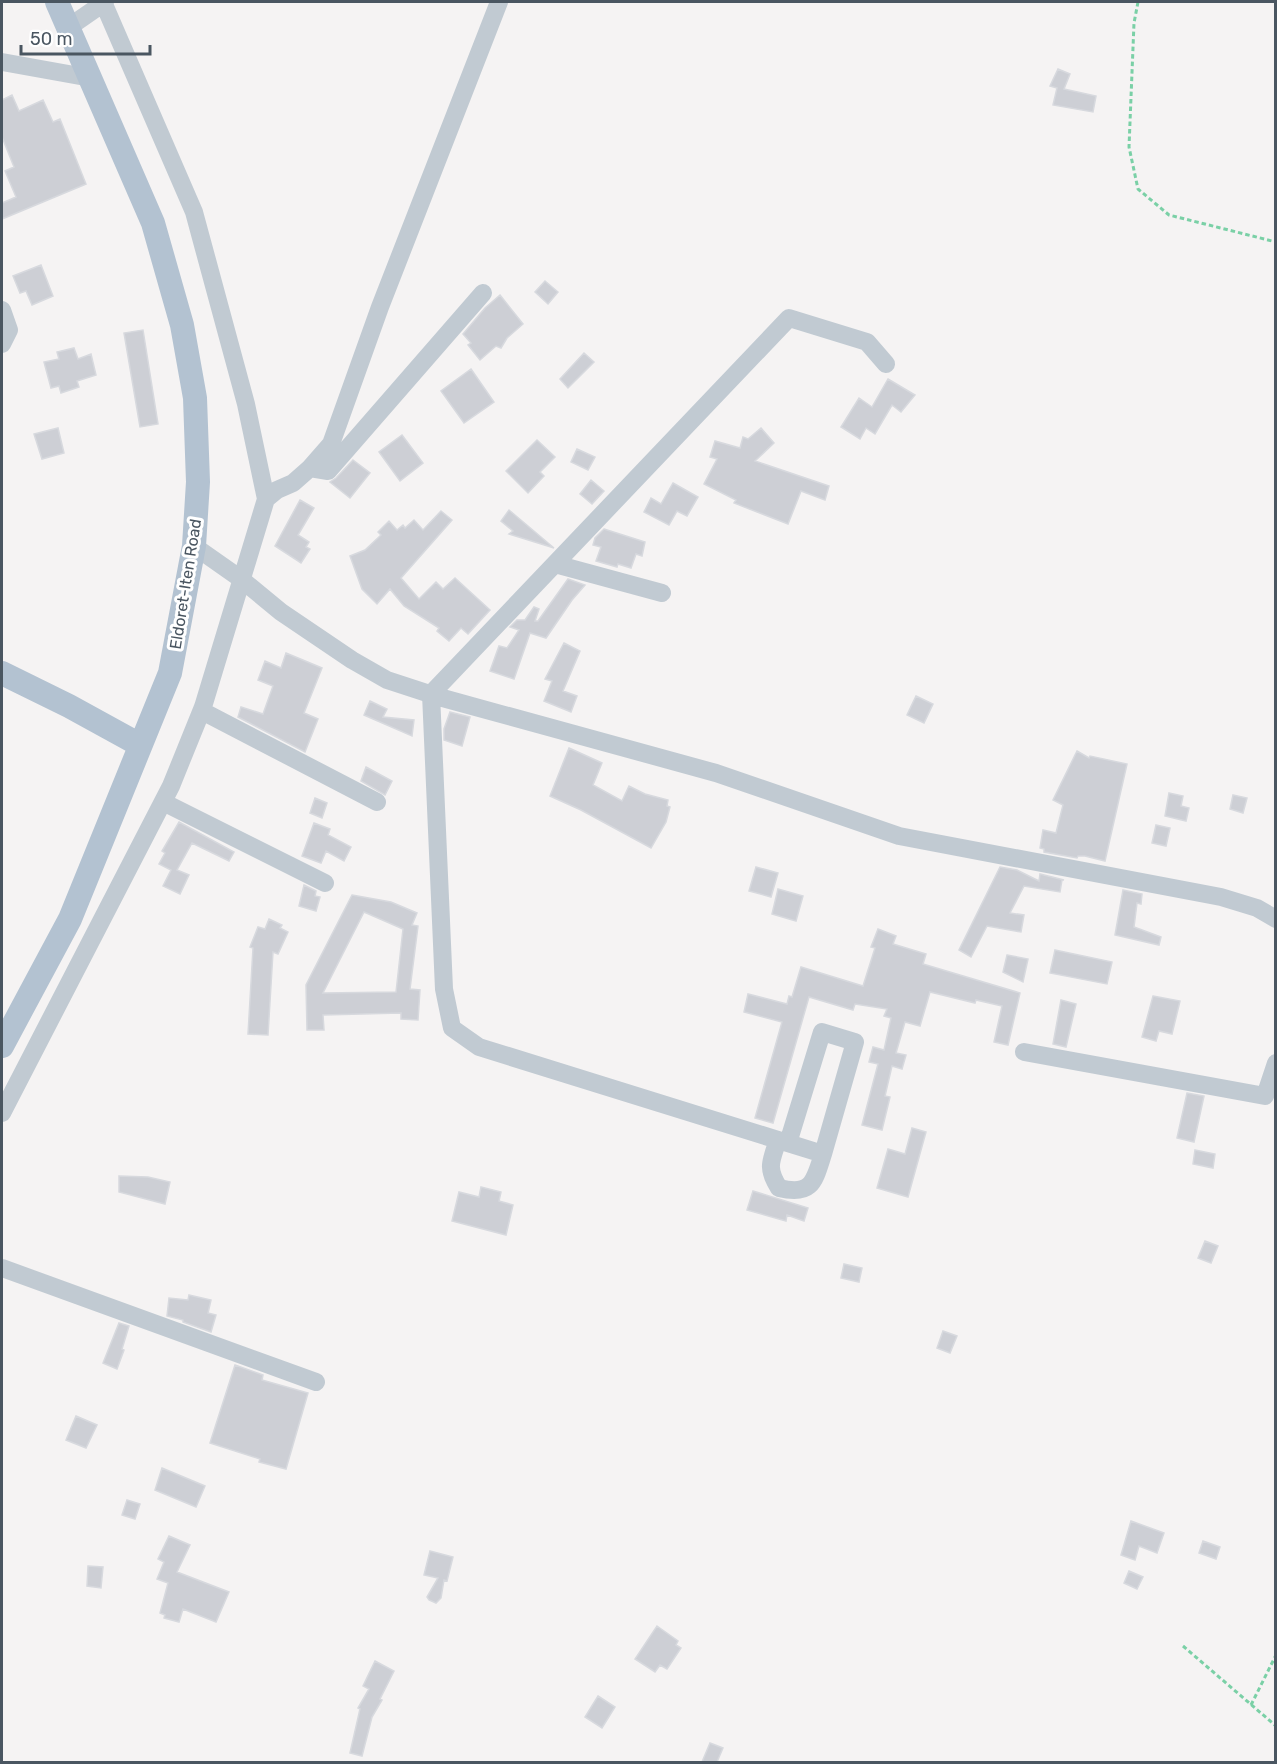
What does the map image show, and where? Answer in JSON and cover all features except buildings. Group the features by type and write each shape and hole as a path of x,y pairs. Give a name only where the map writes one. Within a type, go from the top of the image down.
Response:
{"main road":[{"name":"Eldoret-Iten Road","path":"2,1046 69,919 170,673 194,546 198,482 195,398 182,325 153,223 57,2"},
{"path":"2,673 140,745"}],"street":[{"path":"2,1113 163,802 202,711 266,499 246,404 194,212 104,2 69,27"},
{"path":"266,499 277,490 293,483 331,444 380,307 499,2"},
{"path":"2,62 91,78"},
{"path":"310,468 328,471 483,293"},
{"path":"2,310 5,337"},
{"path":"823,1154 479,1047 452,1028 444,989 430,694 789,318 867,342 886,364"},
{"path":"194,546 241,579 281,612 352,660 387,680 716,773 899,836 1221,897 1257,908 1275,919"},
{"path":"555,564 662,593"},
{"path":"202,711 377,802"},
{"path":"163,802 325,884"},
{"path":"822,1032 855,1042 823,1154 815,1179 805,1188 794,1191 779,1188 771,1176 770,1165 783,1142 822,1032"},
{"path":"1024,1052 1266,1096 1275,1063"},
{"path":"2,1268 316,1382"}],"path":[{"path":"1137,2 1134,23 1129,147 1138,189 1169,215 1275,242"},
{"path":"1183,1646 1275,1726"},
{"path":"1251,1705 1275,1655"}]}
